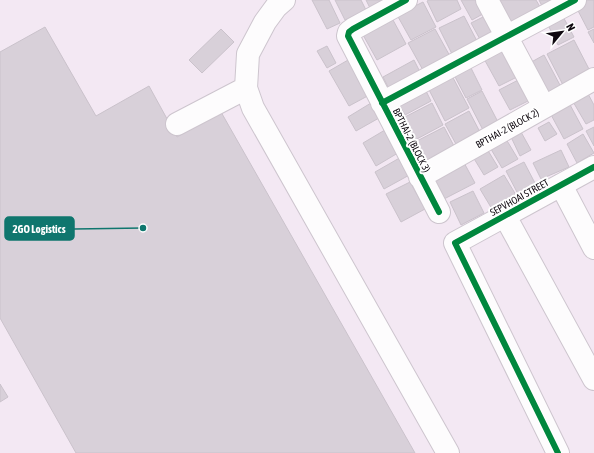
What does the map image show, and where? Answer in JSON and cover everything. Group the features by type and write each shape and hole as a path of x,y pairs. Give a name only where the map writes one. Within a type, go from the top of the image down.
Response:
{"street":[{"path":"284,0 276,7 265,22 248,54 246,88 253,108 448,453"},
{"name":"BPTHAI-2 (BLOCK 3)","path":"406,0 348,33 349,38 382,103 439,212"},
{"path":"487,0 544,107"},
{"path":"382,103 575,0"},
{"name":"BPTHAI-2 (BLOCK 2)","path":"420,177 594,79"},
{"path":"177,124 246,88"},
{"name":"SEPVHOAI STREET","path":"558,453 454,243 594,167"},
{"path":"561,185 594,248"},
{"path":"504,216 594,378"}],"building":[{"path":"312,0 329,0 340,23 327,29"},
{"path":"335,0 361,0 366,10 345,20"},
{"path":"366,0 382,0 383,1 370,8"},
{"path":"457,0 461,9 437,22 427,1"},
{"path":"461,0 485,0 490,10 472,20"},
{"path":"499,0 536,0 543,12 513,28"},
{"path":"539,0 559,0 543,8"},
{"path":"580,0 594,0 594,27 588,30 574,3"},
{"path":"423,2 436,27 411,40 397,15"},
{"path":"560,11 574,37 558,45 545,19"},
{"path":"491,13 501,33 482,43 471,23"},
{"path":"464,16 478,43 453,56 439,28"},
{"path":"393,20 406,44 377,60 363,35"},
{"path":"45,27 96,116 149,86 177,137 221,112 415,453 76,453 0,318 0,52"},
{"path":"221,29 234,42 202,73 189,60"},
{"path":"435,29 451,58 424,72 408,43"},
{"path":"594,29 594,43 588,32"},
{"path":"574,40 590,71 563,85 547,54"},
{"path":"505,45 521,75 499,86 483,57"},
{"path":"327,46 336,63 327,68 317,51"},
{"path":"544,55 561,87 542,96 526,65"},
{"path":"355,56 375,92 349,106 329,71"},
{"path":"414,60 421,74 390,91 383,77"},
{"path":"468,62 482,90 466,98 452,71"},
{"path":"450,72 469,108 445,121 426,84"},
{"path":"524,77 534,98 510,110 499,90"},
{"path":"423,85 431,101 405,115 396,99"},
{"path":"482,91 498,122 483,130 467,99"},
{"path":"587,92 594,105 594,120 586,124 572,100"},
{"path":"568,101 583,129 564,139 549,111"},
{"path":"371,103 379,118 356,131 348,117"},
{"path":"432,103 443,125 415,140 403,118"},
{"path":"469,111 481,134 457,146 445,124"},
{"path":"549,122 557,134 545,141 538,128"},
{"path":"390,127 403,150 376,166 363,143"},
{"path":"444,127 454,146 426,161 415,142"},
{"path":"594,127 594,146 586,131"},
{"path":"521,132 531,150 520,156 511,137"},
{"path":"503,134 518,159 502,168 488,144"},
{"path":"583,134 594,153 577,163 567,144"},
{"path":"487,149 498,167 484,175 473,157"},
{"path":"561,150 569,167 541,179 533,163"},
{"path":"403,156 413,173 384,189 375,172"},
{"path":"462,159 475,183 444,199 432,175"},
{"path":"524,162 536,185 518,194 506,171"},
{"path":"504,175 516,195 492,209 480,189"},
{"path":"410,182 425,209 401,222 386,194"},
{"path":"473,191 484,213 461,225 450,202"},
{"path":"0,384 8,397 0,402"}],"cycle path":[{"path":"406,0 353,29 349,32 348,36 439,212"},
{"path":"382,103 575,0"},
{"path":"558,453 455,243 594,167"}],"place":[{"name":"2GO Logistics","path":"143,228"}]}
